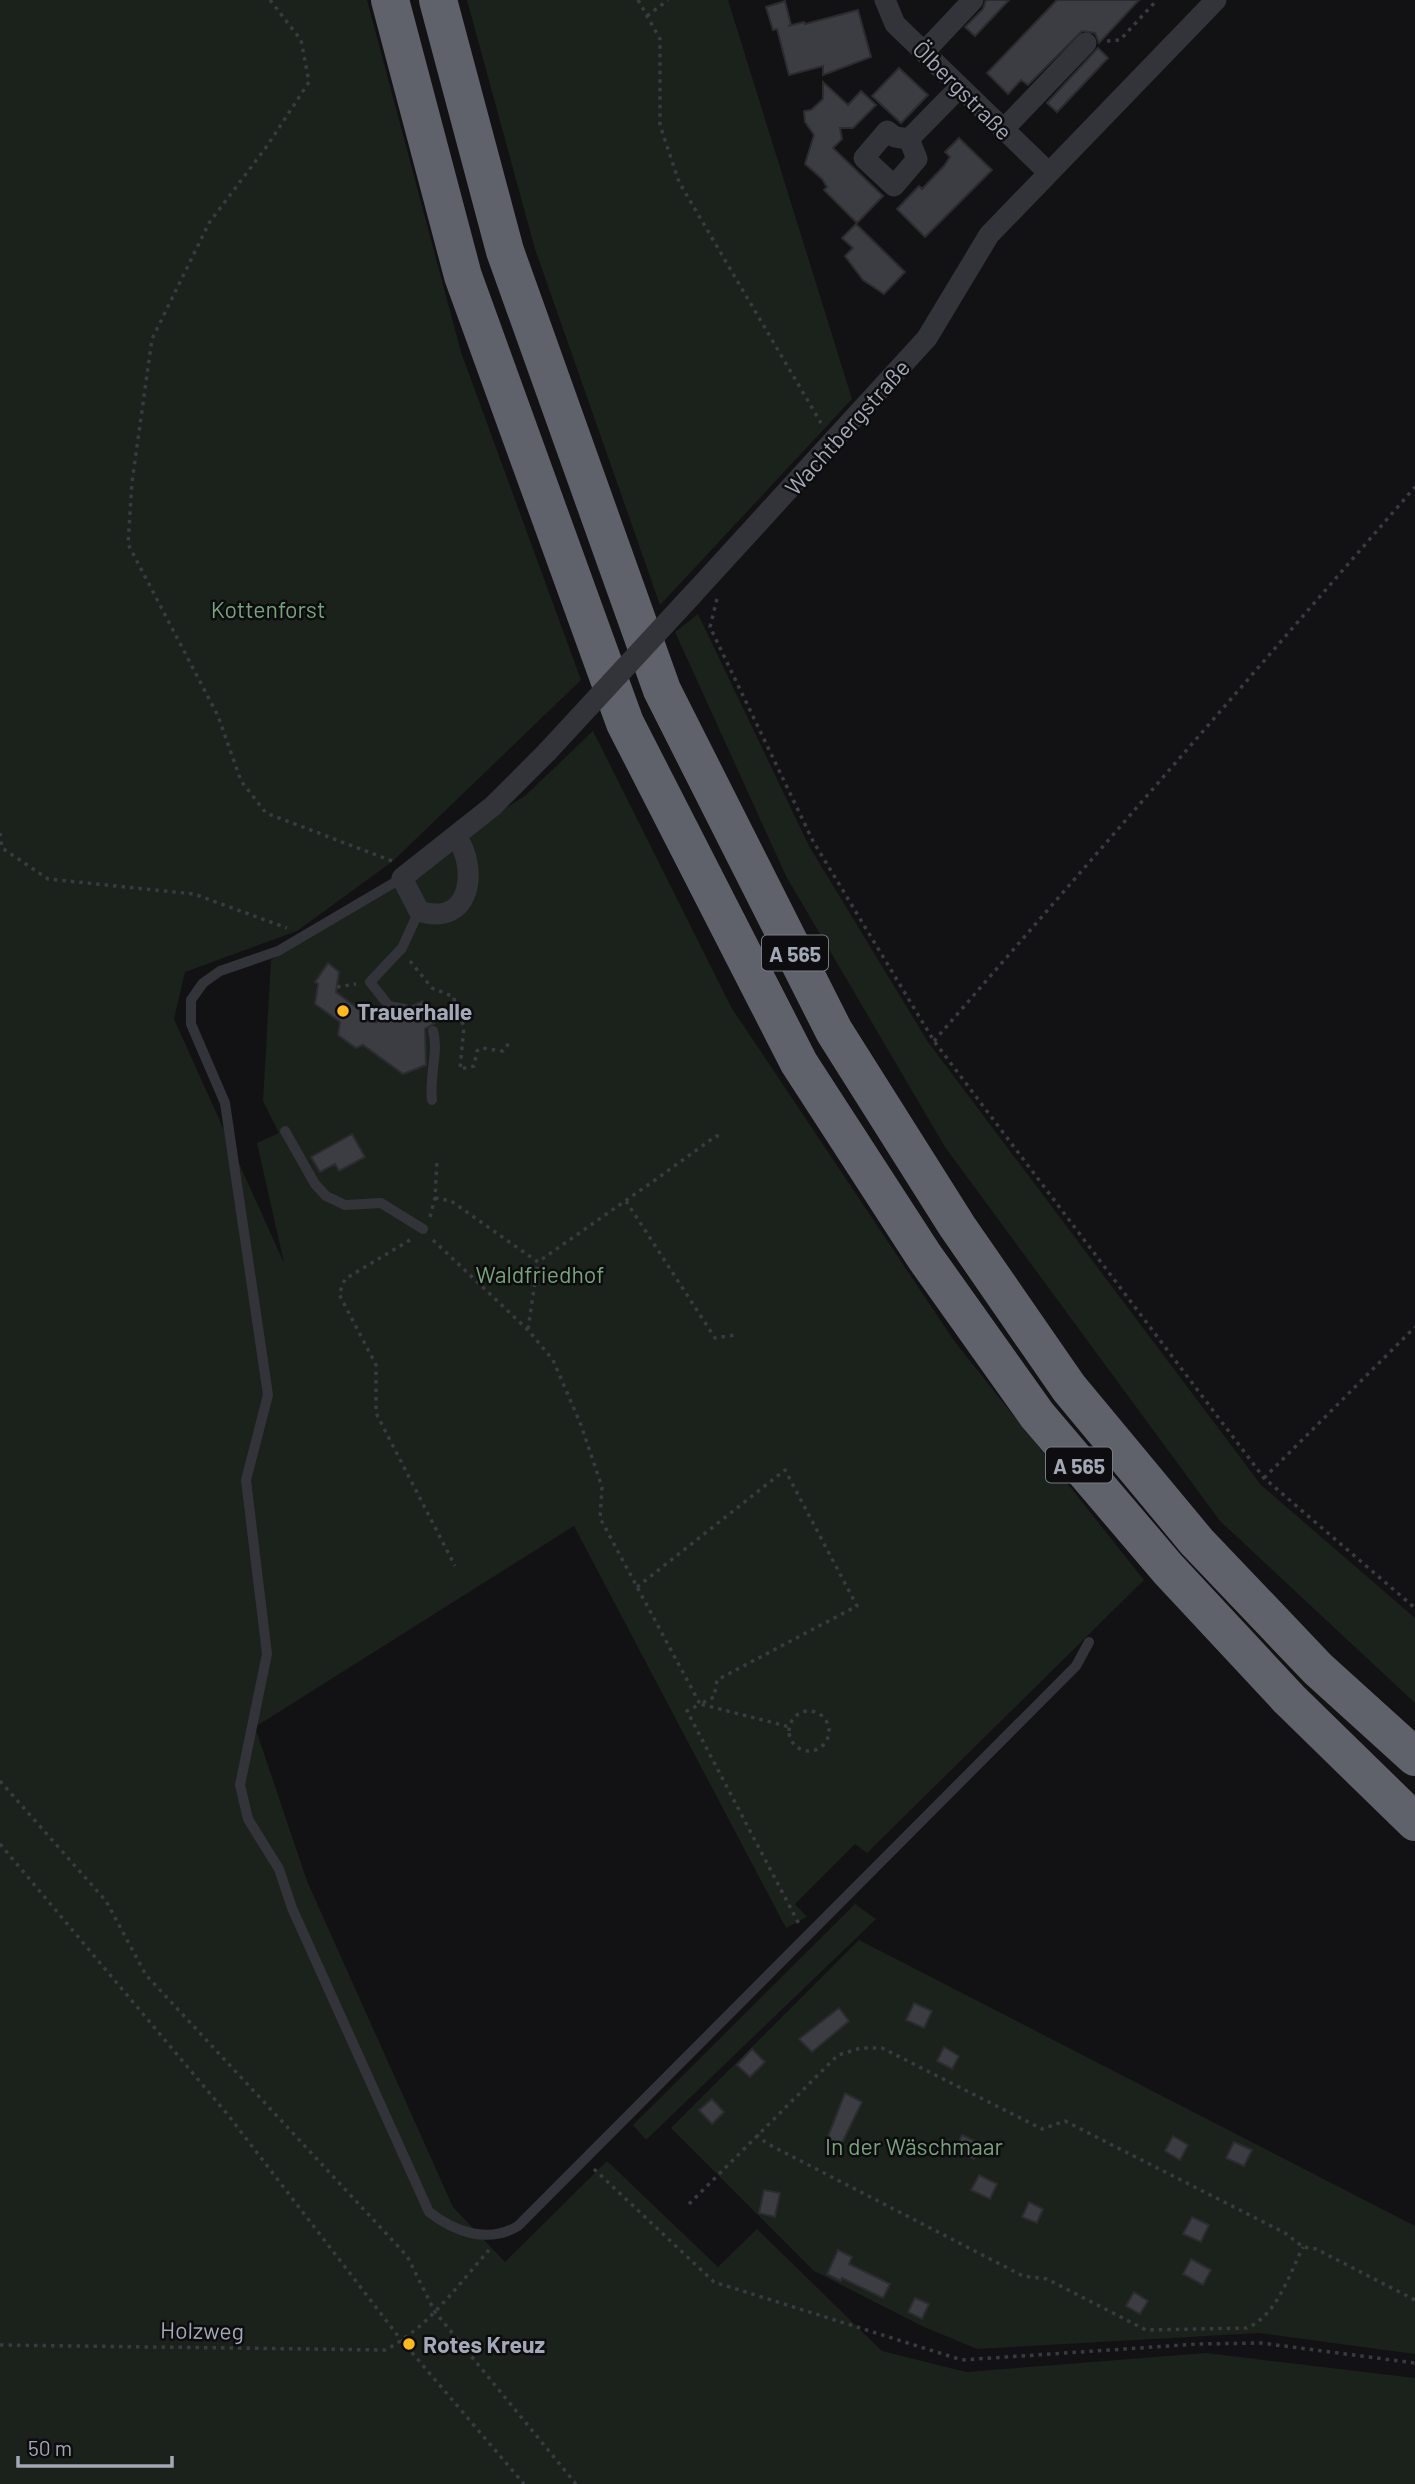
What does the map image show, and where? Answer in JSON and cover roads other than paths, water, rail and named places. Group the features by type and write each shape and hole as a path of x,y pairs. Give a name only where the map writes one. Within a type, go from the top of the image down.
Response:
{"highway":[{"name":"A 565","path":"390,0 463,275 625,723 799,1063 924,1256 1037,1416 1168,1569 1289,1699 1415,1822"},
{"name":"A 565","path":"438,0 505,251 662,690 834,1031 957,1226 1069,1388 1197,1542 1318,1669 1415,1757"}],"street":[{"name":"Ölbergstraße","path":"885,0 895,24 1049,173"},
{"path":"923,52 972,0"},
{"name":"Wachtbergstraße","path":"402,878 456,836 547,752 716,570 927,338 989,235 1216,0"},
{"path":"1003,130 1086,43"},
{"path":"909,139 959,88"},
{"path":"402,878 419,911 434,916 448,913 460,904 468,887 469,869 466,850 456,836"}],"lane":[{"name":"Wachtbergstraße","path":"402,878 278,951 220,971 203,983 191,1000 191,1024 225,1103 268,1395 246,1480 267,1654 240,1785 248,1819 279,1869 292,1908 429,2212 451,2229 501,2236 518,2226 1076,1666 1089,1642"},
{"path":"405,1009 389,1006 370,982 402,948 419,911"},
{"path":"432,1100 429,1079 436,1041 433,1031"},
{"path":"285,1130 315,1184 326,1196 345,1205 381,1203 423,1229"}],"place":[{"name":"Trauerhalle","path":"343,1011"},
{"name":"Rotes Kreuz","path":"409,2344"}],"park label":[{"name":"Kottenforst","path":"268,609"},
{"name":"Waldfriedhof","path":"540,1274"},
{"name":"In der Wäschmaar","path":"914,2146"}]}
